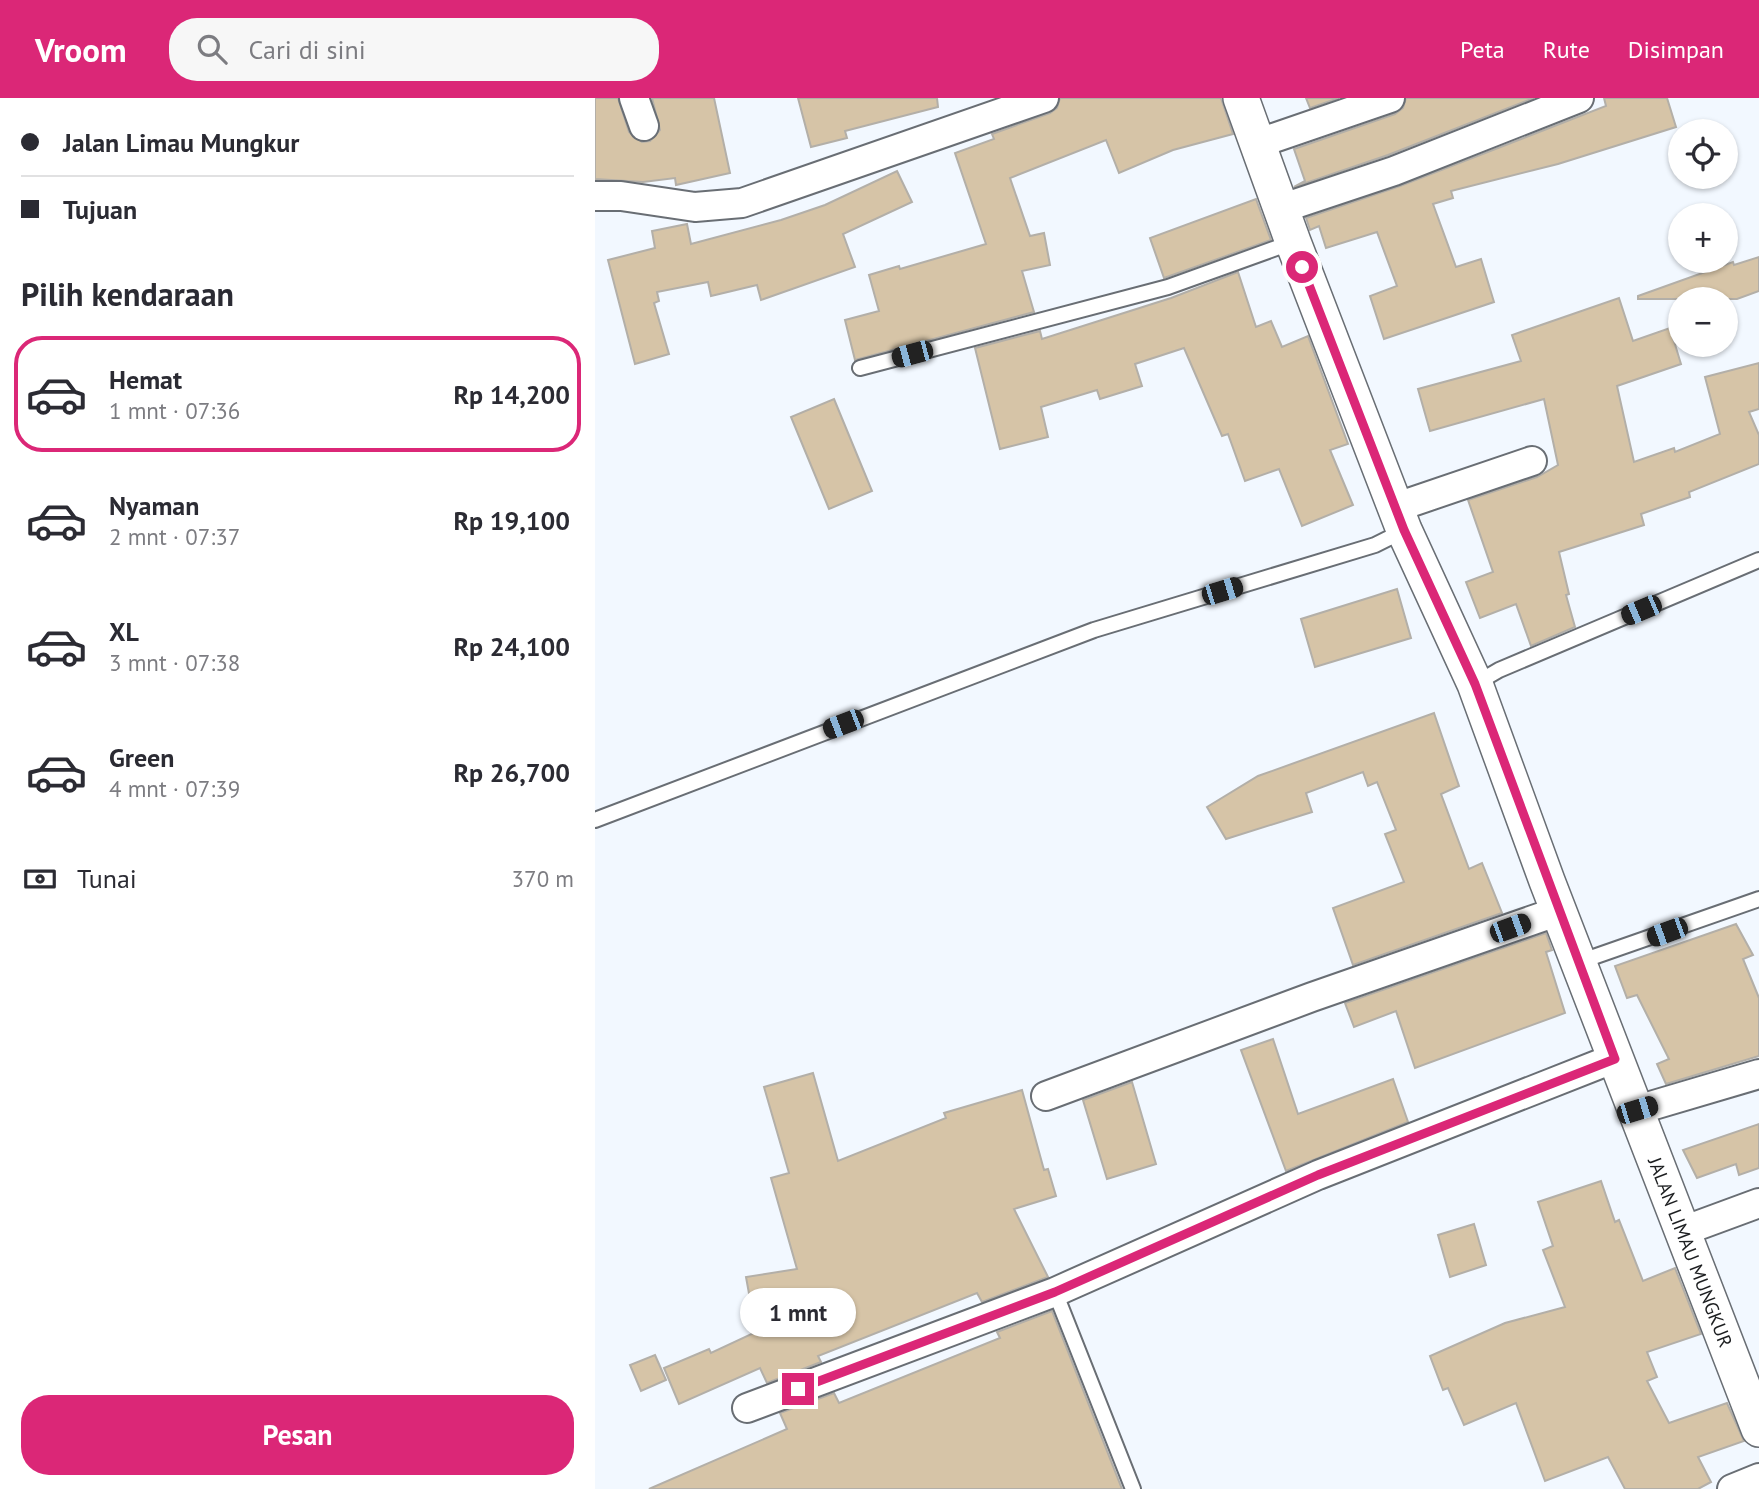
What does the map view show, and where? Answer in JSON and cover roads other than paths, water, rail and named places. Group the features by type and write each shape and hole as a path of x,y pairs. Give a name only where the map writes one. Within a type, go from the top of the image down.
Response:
{"street":[{"path":"634,98 644,126"},
{"path":"595,196 621,196 695,207 742,203 1044,98"},
{"name":"JALAN LIMAU MUNGKUR","path":"1241,98 1283,208 1293,243 1401,518 1475,684 1615,1059 1755,1408"},
{"path":"1259,143 1390,98"},
{"path":"1283,208 1394,171 1579,98"},
{"path":"1401,518 1532,461"},
{"path":"1046,1097 1311,997 1559,911"},
{"path":"747,1408 1055,1292 1318,1175 1615,1059"},
{"path":"1637,1110 1759,1074"},
{"path":"1683,1231 1759,1203"},
{"path":"1733,1489 1759,1478"}],"lane":[{"path":"860,368 1168,287 1293,243"},
{"path":"595,820 1094,630 1375,545 1401,518"},
{"path":"1475,684 1500,670 1759,560"},
{"path":"1579,962 1759,899"},
{"path":"1055,1292 1133,1489"}]}
